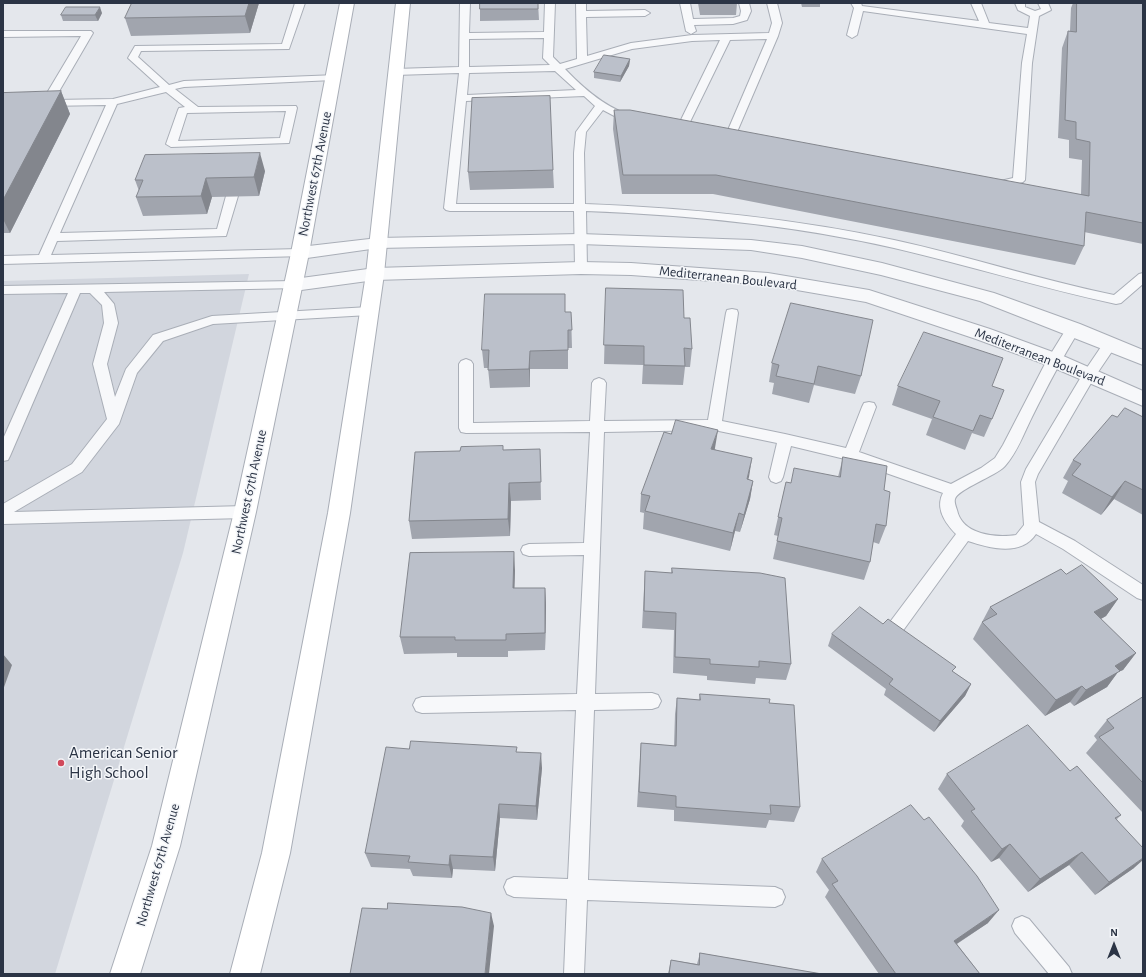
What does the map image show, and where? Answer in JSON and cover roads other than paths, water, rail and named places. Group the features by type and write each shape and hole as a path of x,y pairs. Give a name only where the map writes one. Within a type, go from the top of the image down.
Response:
{"main road":[{"name":"Northwest 67th Avenue","path":"125,974 166,846 245,512 288,315 347,3"},
{"path":"245,974 276,853 339,513 375,274 402,3"}],"street":[{"path":"300,253 378,243 580,239 751,245 802,252 882,269 987,297 1073,329 1143,358"},
{"name":"Mediterranean Boulevard","path":"294,284 375,274 581,268 631,269 768,279 870,296 983,334 1054,360 1143,399"}],"lane":[{"path":"138,48 286,47 300,3"},
{"path":"465,3 464,70 450,208 580,207 657,210 793,226 894,244 1069,290 1116,300 1143,277"},
{"path":"550,3 548,58 601,105 624,118 646,121"},
{"path":"581,3 582,61"},
{"path":"685,3 692,38"},
{"path":"689,22 733,21 744,18 746,11 744,3"},
{"path":"716,134 734,137 777,23 772,3"},
{"path":"976,3 985,25"},
{"path":"1020,3 1021,8 1035,15"},
{"path":"1035,15 1046,10 1044,3"},
{"path":"852,35 858,5 1032,32"},
{"path":"581,14 645,13"},
{"path":"981,184 996,186 1019,180 1027,63 1035,15"},
{"path":"3,34 88,33 48,102"},
{"path":"143,35 133,58 167,88 196,110"},
{"path":"465,36 549,35"},
{"path":"695,130 678,127 727,36"},
{"path":"394,72 558,68 631,46 692,38 773,36"},
{"path":"33,103 113,102 184,84 333,77"},
{"path":"461,98 586,93"},
{"path":"43,260 113,102"},
{"path":"581,268 579,153 581,132 601,105"},
{"path":"292,108 284,141 171,144 183,110 196,110 292,108"},
{"path":"243,157 247,142"},
{"path":"54,237 222,233 232,196"},
{"path":"3,260 300,253"},
{"path":"3,290 294,284"},
{"path":"3,456 76,288"},
{"path":"93,288 108,304 112,323 100,364 114,420"},
{"path":"3,511 77,468 114,420 131,372 158,338 212,320 369,311"},
{"path":"714,426 732,313"},
{"path":"1073,329 1054,360 1009,448 1000,462 986,472 952,490 947,500 951,519 965,533 984,540 1003,543 1020,541 1029,532 1032,525 1028,482 1031,473 1089,375 1110,344"},
{"path":"466,364 466,428 714,426 785,439 851,455 952,490"},
{"path":"574,974 599,382"},
{"path":"851,455 869,407"},
{"path":"776,477 785,439"},
{"path":"3,518 245,512"},
{"path":"1032,525 1069,545 1143,593"},
{"path":"896,627 965,533"},
{"path":"529,550 591,549"},
{"path":"422,705 652,701"},
{"path":"514,887 775,897"},
{"path":"1022,926 1062,974"}],"place":[{"name":"American Senior High School","path":"61,763"}]}
